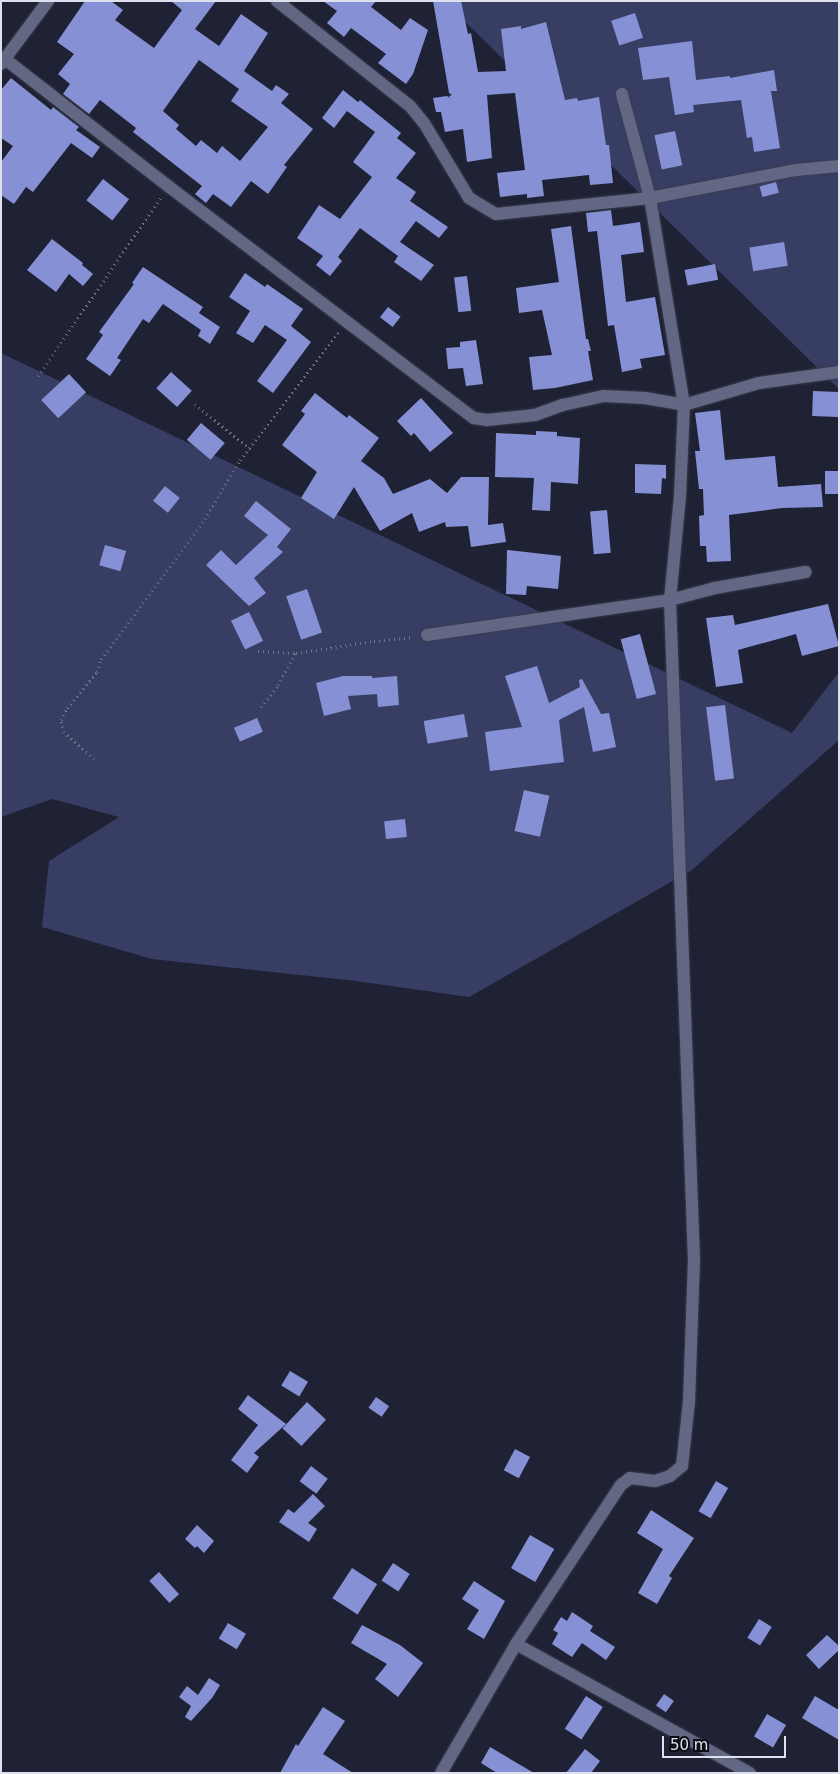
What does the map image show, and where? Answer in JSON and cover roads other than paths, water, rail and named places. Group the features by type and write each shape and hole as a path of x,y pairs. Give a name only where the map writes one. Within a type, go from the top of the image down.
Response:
{"street":[{"path":"48,1 3,61 474,418 487,420 535,415 563,405 604,396 645,398 684,405 759,383 839,372"},
{"path":"277,1 410,106 424,123 460,187 469,198 481,207 496,214 650,198 796,170 839,166"},
{"path":"441,1773 516,1644 621,1485 630,1478 644,1478 655,1481 670,1476 682,1466 685,1455 694,1261 670,600 680,496 684,405 650,198 622,94"},
{"path":"428,635 670,600 715,588 806,572"},
{"path":"516,1644 750,1773"}]}
